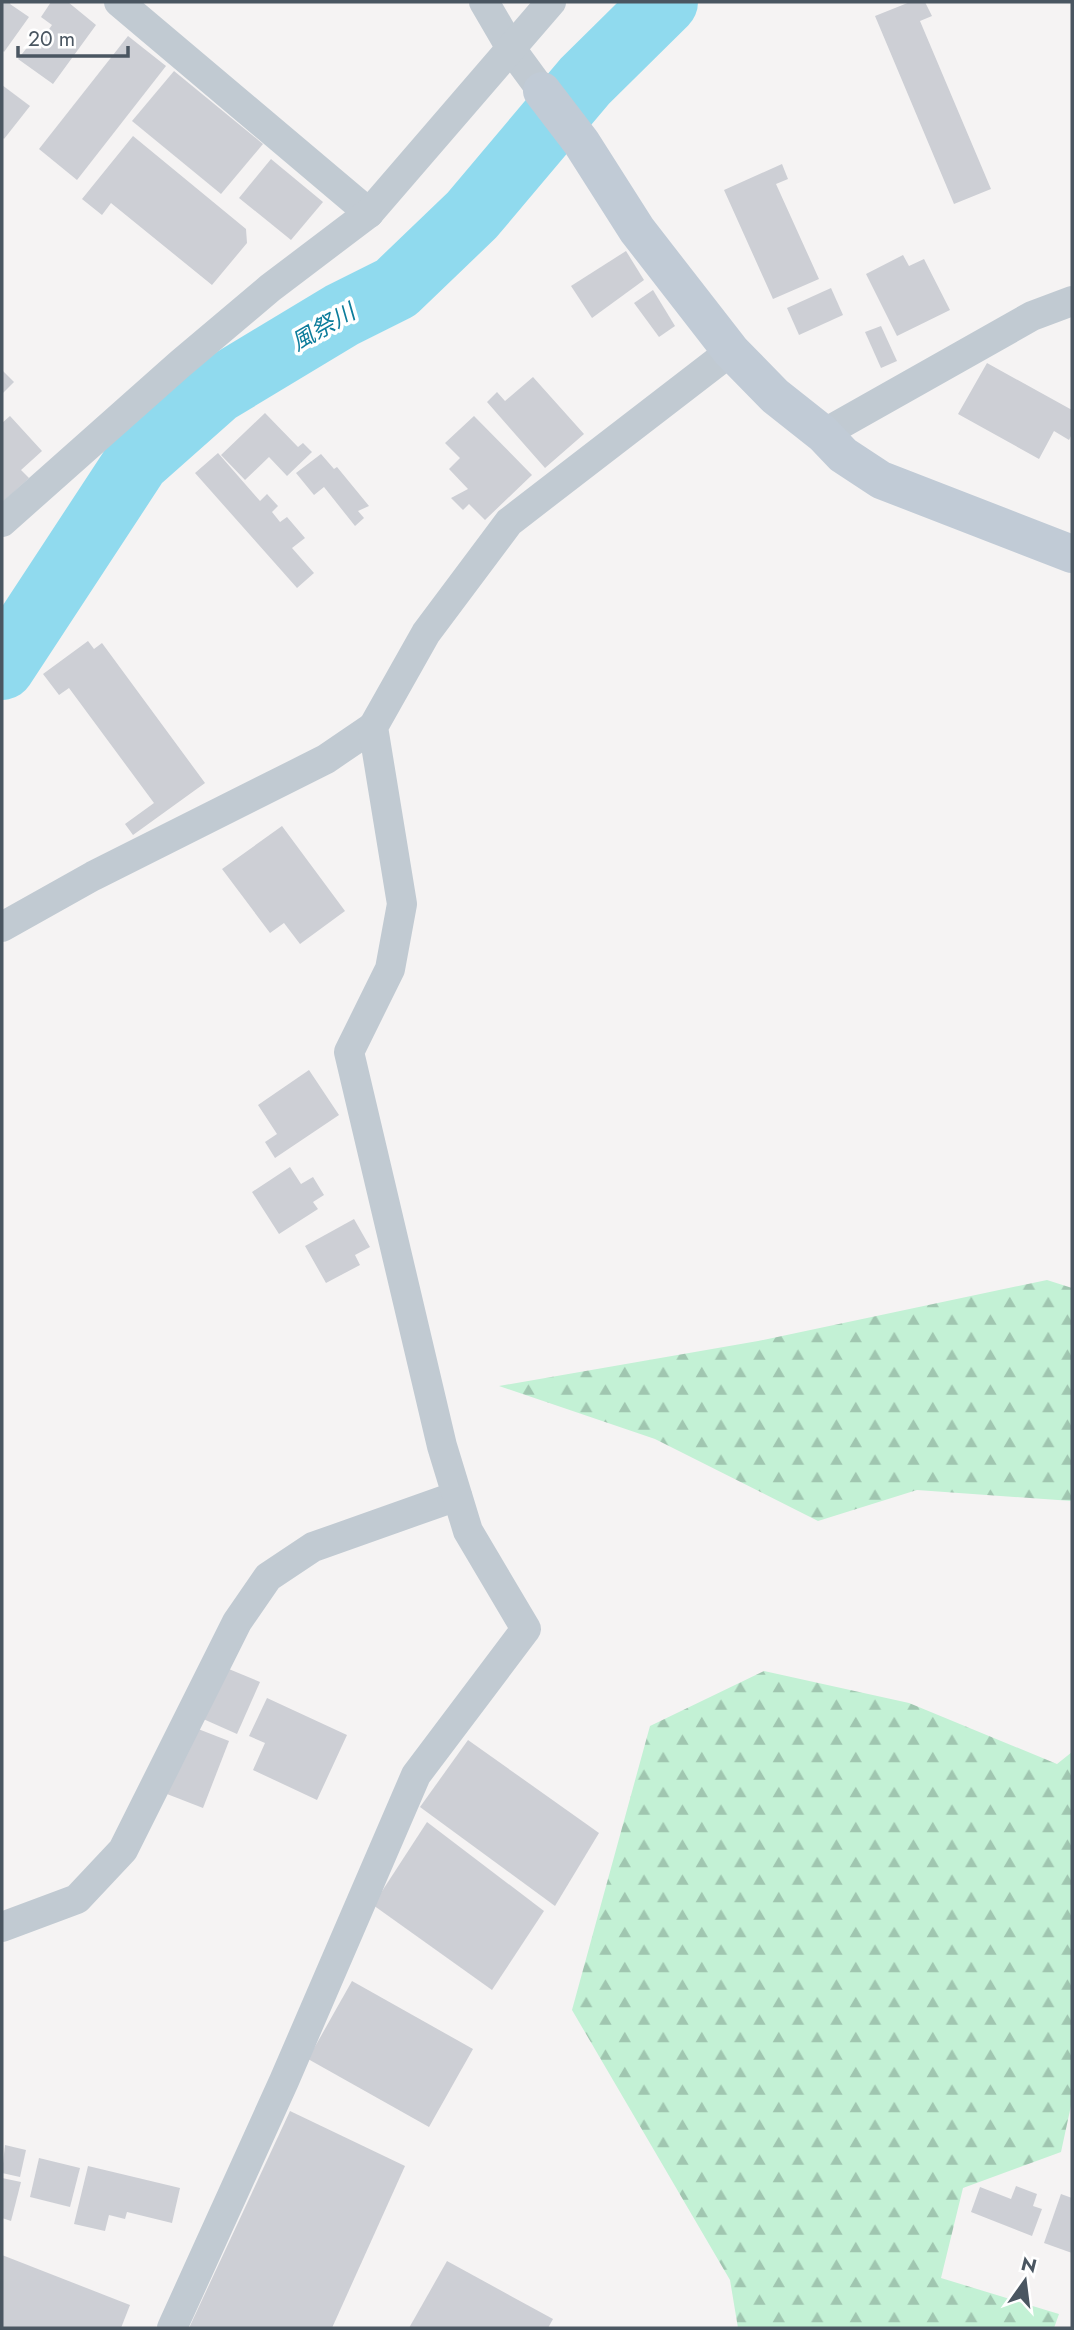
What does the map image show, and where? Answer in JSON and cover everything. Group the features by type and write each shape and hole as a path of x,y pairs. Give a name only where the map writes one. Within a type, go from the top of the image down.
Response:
{"street":[{"path":"119,2 369,213"},
{"path":"484,2 512,50 580,142 637,230 731,351 775,396 823,434 843,455 881,480 1072,554"},
{"path":"2,522 190,355 270,288 369,213 551,2"},
{"path":"823,434 1032,316 1072,301"},
{"path":"2,927 105,870 326,759 373,727 426,633 509,522 731,351"},
{"path":"172,2328 284,2081 415,1774 526,1629 468,1531 457,1496 442,1446 349,1052 390,969 401,904 373,727"},
{"path":"2,1927 77,1899 123,1850 236,1622 268,1577 313,1547 457,1496"}],"green space":[{"path":"1047,1280 1072,1288 1072,1501 917,1490 818,1521 655,1439 499,1386 758,1341"},
{"path":"764,1671 909,1703 1057,1764 1072,1752 1072,2101 1061,2152 963,2188 941,2278 1059,2314 1054,2328 738,2328 730,2280 572,2010 650,1726"}],"building":[{"path":"2,2 11,2 10,4 29,17 4,52 2,50"},
{"path":"51,2 68,2 96,25 53,84 18,59 37,35 42,39 52,25 41,17"},
{"path":"910,2 925,2 932,16 920,21 991,189 954,204 875,16"},
{"path":"128,36 166,66 77,180 39,149"},
{"path":"174,71 263,144 221,194 132,121"},
{"path":"2,85 30,106 4,139 2,137"},
{"path":"133,136 246,229 247,243 212,285 111,203 102,215 82,199"},
{"path":"271,159 323,202 291,240 239,198"},
{"path":"782,164 788,179 776,184 819,279 773,299 724,190"},
{"path":"626,251 644,280 592,318 571,286"},
{"path":"903,255 909,266 924,259 950,310 897,336 866,274"},
{"path":"831,288 843,315 799,335 787,308"},
{"path":"653,290 675,326 659,337 634,303"},
{"path":"881,326 897,361 881,368 865,332"},
{"path":"987,363 1072,410 1072,434 1069,440 1054,431 1039,459 958,414"},
{"path":"2,370 14,382 2,394"},
{"path":"533,377 584,434 545,468 487,402 497,392 505,401"},
{"path":"265,413 298,447 303,443 312,452 287,476 269,457 245,480 221,455"},
{"path":"10,416 42,451 21,470 29,478 3,502 2,423"},
{"path":"474,416 532,475 485,520 469,504 463,510 451,498 468,489 449,469 460,458 445,443"},
{"path":"218,453 260,501 267,494 278,506 272,512 280,522 287,517 305,538 292,548 314,573 297,588 195,473"},
{"path":"321,454 334,469 337,467 369,506 358,511 364,518 355,526 324,487 314,495 296,473"},
{"path":"88,641 94,649 102,643 205,783 133,835 125,824 154,803 69,688 59,695 43,674"},
{"path":"282,826 345,911 300,944 284,923 270,933 222,869"},
{"path":"309,1070 339,1115 275,1158 265,1142 277,1134 258,1105"},
{"path":"290,1167 301,1184 313,1177 324,1195 313,1202 318,1209 279,1234 252,1192"},
{"path":"354,1219 370,1247 355,1255 360,1265 326,1283 305,1246"},
{"path":"224,1667 260,1682 237,1734 201,1718"},
{"path":"267,1698 347,1735 317,1800 253,1770 265,1743 249,1736"},
{"path":"193,1727 229,1741 203,1808 167,1794"},
{"path":"468,1740 599,1833 555,1906 420,1807"},
{"path":"427,1822 544,1911 492,1990 373,1905"},
{"path":"352,1981 473,2049 429,2127 308,2059"},
{"path":"290,2111 405,2166 332,2328 189,2328"},
{"path":"5,2145 26,2150 20,2177 2,2173"},
{"path":"39,2158 80,2168 70,2207 30,2197"},
{"path":"88,2166 180,2188 172,2223 127,2212 125,2219 109,2215 105,2231 74,2224"},
{"path":"2,2178 21,2182 11,2221 2,2218"},
{"path":"1016,2186 1037,2194 1033,2206 1042,2209 1032,2236 971,2212 980,2187 1011,2199"},
{"path":"1061,2194 1072,2198 1072,2253 1044,2243"},
{"path":"2,2255 130,2305 121,2328 2,2328"},
{"path":"447,2261 553,2319 548,2328 409,2328"}],"waterway":[{"name":"風祭川","path":"2,667 137,461 216,391 342,315 396,288 472,215 585,81 665,2"}]}
